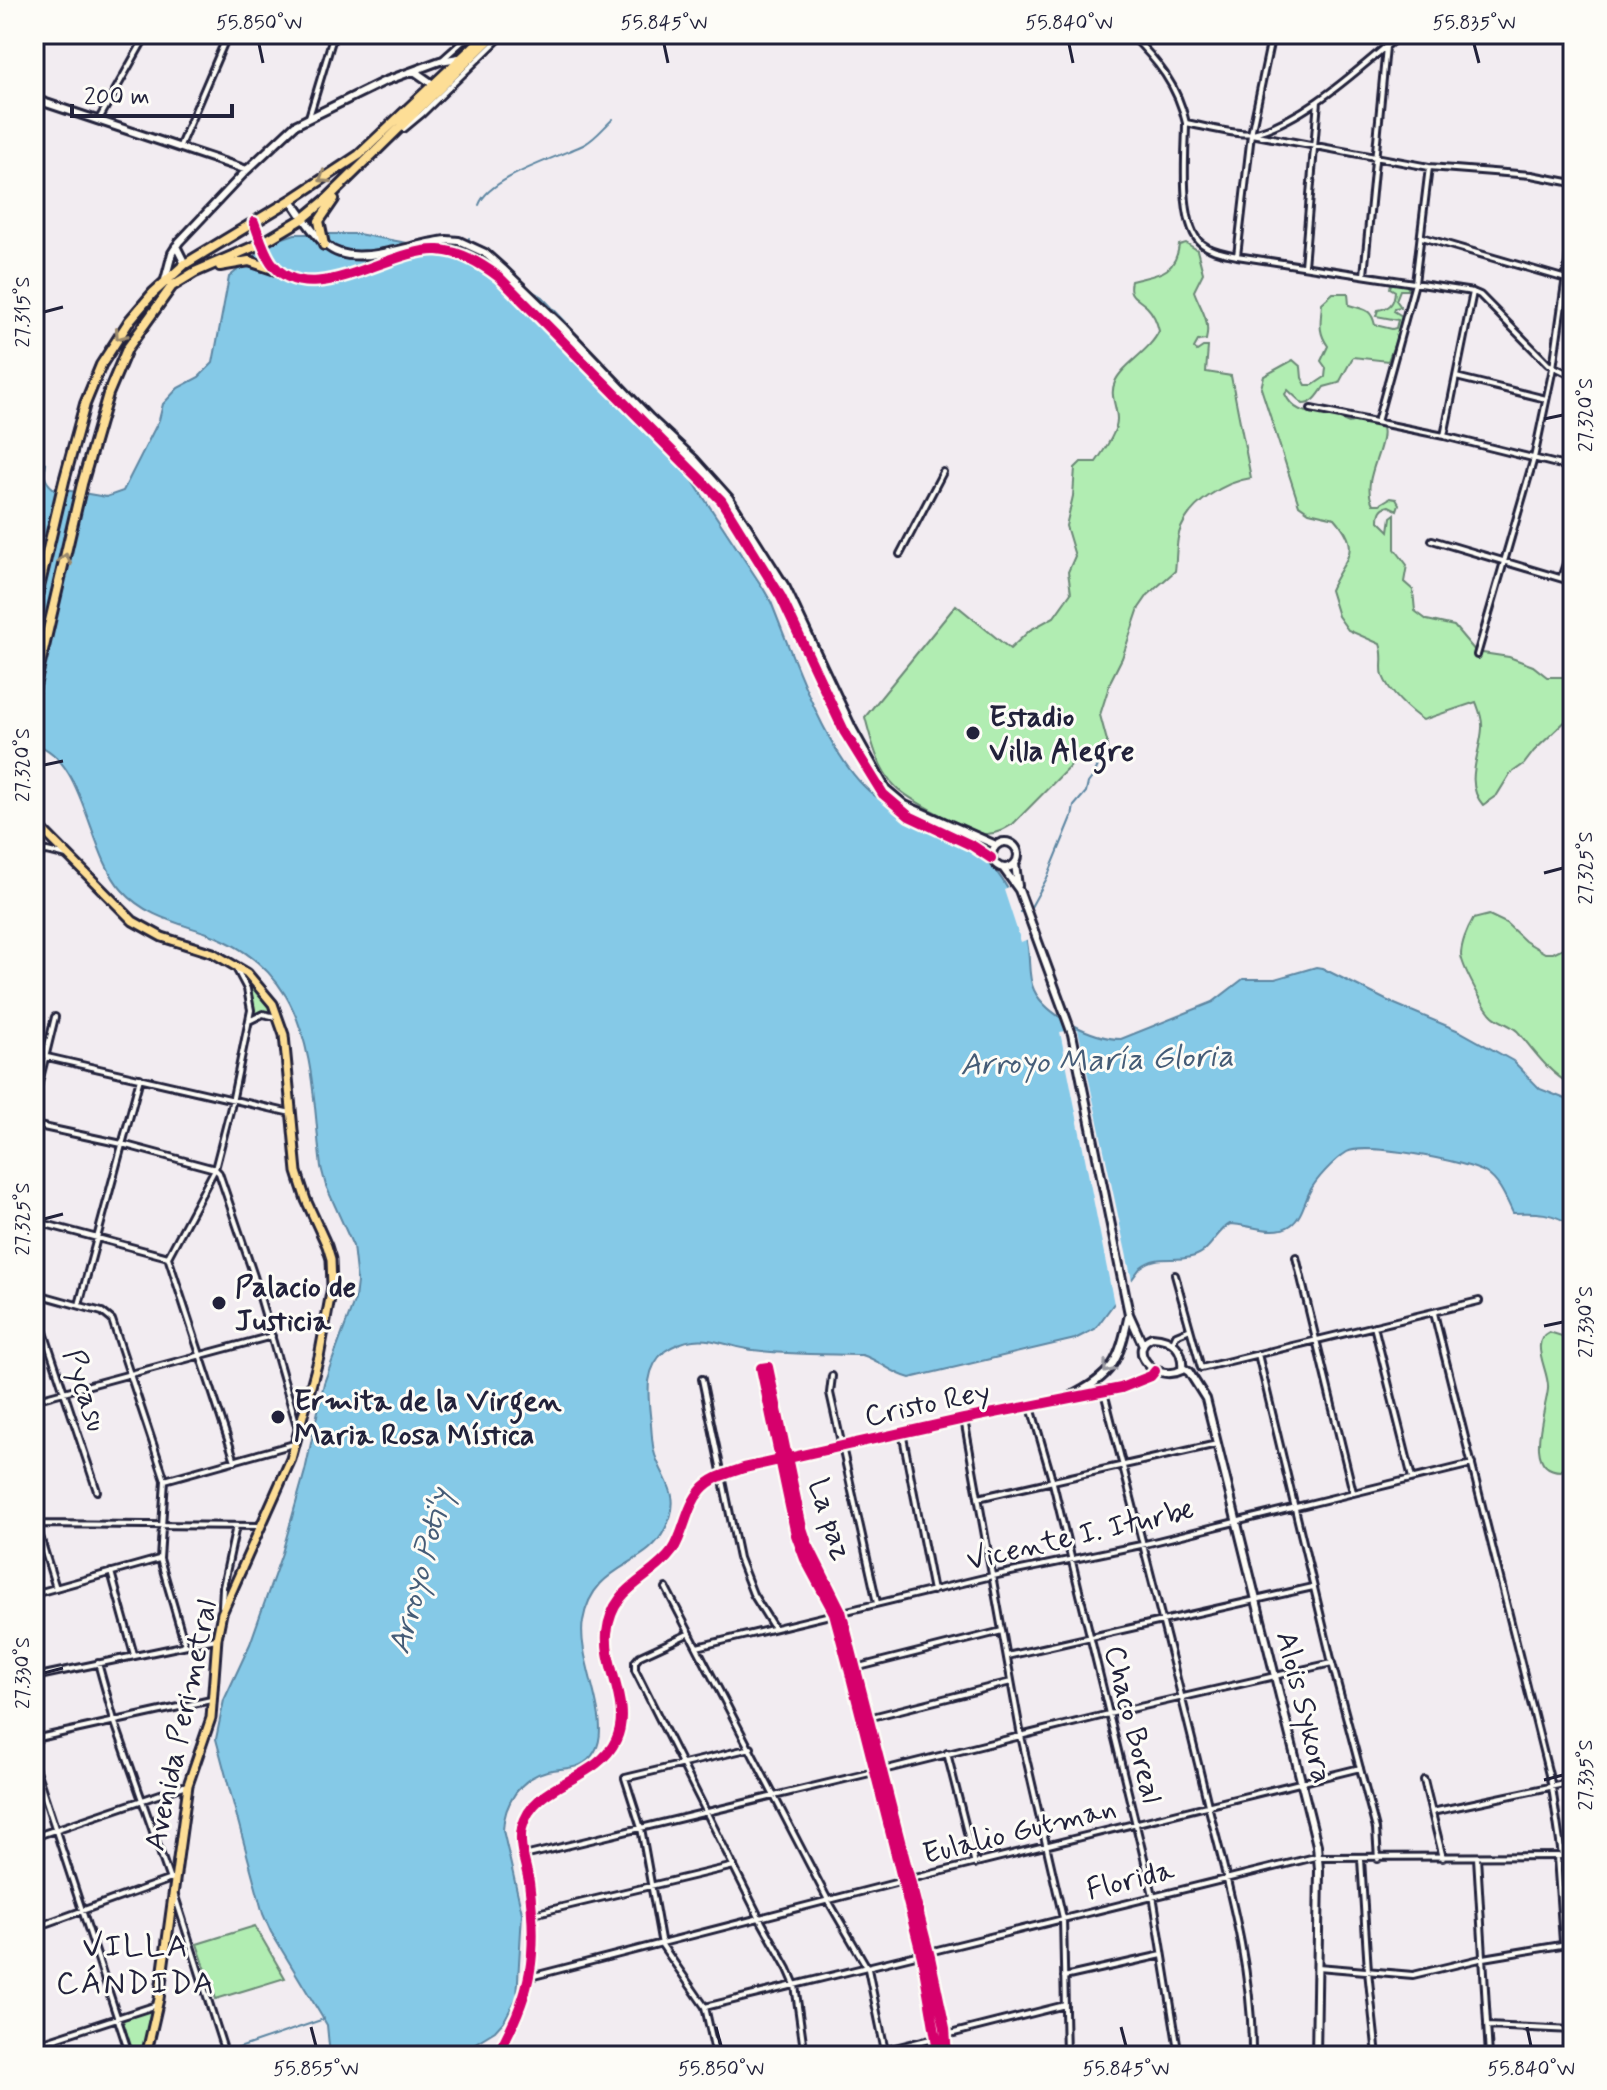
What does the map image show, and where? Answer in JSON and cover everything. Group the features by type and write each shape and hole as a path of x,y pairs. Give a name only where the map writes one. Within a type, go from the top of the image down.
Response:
{"highway":[{"path":"34,690 82,484 108,394 121,360 169,283 262,243 304,218 386,142 487,34"},
{"path":"34,609 85,404 101,365 130,320 184,273 185,264 359,155 495,34"},
{"path":"324,245 319,227 323,211 358,168"},
{"path":"203,269 249,261 279,271"}],"main road":[{"name":"Avenida Perimetral","path":"36,824 133,921 162,937 229,961 247,973 273,1004 286,1046 301,1187 327,1246 332,1275 325,1331 295,1444 222,1613 208,1732 188,1785 157,2005 146,2056"}],"street":[{"path":"122,34 143,41"},
{"path":"98,121 147,34"},
{"path":"179,148 228,34"},
{"path":"309,117 334,34"},
{"path":"440,61 471,34"},
{"path":"386,142 422,114 504,34"},
{"path":"1130,34 1174,85 1186,123 1187,213 1192,232 1199,243 1211,250 1237,256 1473,292 1480,295 1553,368 1573,376"},
{"path":"1237,256 1251,134 1272,34"},
{"path":"1251,134 1293,116 1318,101 1401,34"},
{"path":"1364,275 1386,46"},
{"path":"169,283 176,246 247,170 295,125 383,82 440,61 463,58"},
{"path":"414,71 437,87"},
{"path":"34,99 247,170"},
{"path":"1304,266 1318,101"},
{"path":"1186,123 1429,167 1531,175 1573,183"},
{"path":"1377,422 1415,283 1429,167"},
{"path":"291,200 324,245 344,256 364,257 437,241 459,241 485,253 564,328 729,498 786,588 853,730 886,789 905,805 996,845 1006,842 1013,845 1018,856 1015,864 1019,890 1072,1034 1129,1314 1137,1328 1147,1363 1143,1379"},
{"path":"254,222 270,261 279,271 304,283 325,282 426,250 455,252 482,264 499,277 721,500 781,597 844,731 883,794 909,816 973,846 991,858 1003,868 1019,890"},
{"path":"1477,655 1534,458 1553,368 1573,227"},
{"path":"1422,237 1573,281"},
{"path":"176,246 185,264"},
{"path":"1444,436 1473,292"},
{"path":"1456,377 1546,399"},
{"path":"1311,409 1444,436 1573,468"},
{"path":"900,554 943,472"},
{"path":"1432,540 1573,582"},
{"path":"1561,578 1573,544"},
{"path":"991,858 996,845"},
{"path":"34,852 47,851 68,856"},
{"path":"1003,868 1015,864"},
{"path":"229,961 247,989 249,1025 215,1169 168,1257 235,1461"},
{"path":"249,1025 254,1017 263,1014 280,1020"},
{"path":"34,1103 55,1017"},
{"path":"34,1054 291,1113"},
{"path":"79,1305 140,1078"},
{"path":"34,1125 122,1144 215,1169 219,1173 254,1276 298,1432"},
{"path":"34,1221 168,1257"},
{"path":"1296,1257 1353,1492"},
{"path":"1175,1275 1201,1368 1479,1301"},
{"path":"34,1293 109,1315 165,1480 160,1559 185,1645"},
{"name":"Pycasu","path":"34,1302 97,1491"},
{"path":"1434,1313 1552,1787 1563,1942"},
{"path":"1061,1400 1085,1389 1114,1363 1123,1345 1129,1314"},
{"path":"1374,1326 1412,1478"},
{"path":"1137,1328 1152,1337 1173,1342 1181,1354 1182,1370 1166,1374 1155,1371 1147,1363"},
{"path":"1173,1342 1176,1335 1188,1330"},
{"path":"34,1400 272,1336"},
{"path":"1143,1345 1152,1337"},
{"path":"1258,1354 1313,1587 1376,1829 1378,1859"},
{"name":"La paz","path":"784,1459 761,1368 768,1367 800,1548 837,1612 866,1719 925,1953 947,2056"},
{"name":"Alois Sykora","path":"1182,1370 1204,1394 1319,1857 1316,2056"},
{"name":"Cristo Rey","path":"721,1476 902,1432 1121,1388 1155,1371"},
{"path":"832,1376 830,1393 877,1603"},
{"path":"702,1379 746,1578 774,1628"},
{"path":"1104,1392 1141,1545 1183,1697 1246,1963 1252,2016 1252,2056"},
{"name":"Chaco Boreal","path":"1031,1407 1053,1483 1153,1895 1179,2056"},
{"path":"964,1419 1021,1736 1063,1918 1066,2056"},
{"path":"902,1432 933,1592"},
{"path":"165,1480 295,1444"},
{"path":"978,1498 1217,1444"},
{"name":"Vicente I. Iturbe","path":"697,1647 992,1576 1141,1545 1472,1464"},
{"path":"496,2056 515,2020 530,1977 533,1914 521,1831 532,1807 546,1794 599,1764 619,1733 619,1704 607,1640 613,1610 629,1586 668,1556 679,1539 696,1497 721,1476"},
{"path":"34,1517 56,1588"},
{"path":"35,1524 261,1526"},
{"path":"222,1613 223,1587 236,1526"},
{"path":"34,1594 160,1559"},
{"path":"111,1572 134,1656"},
{"path":"1006,1657 1313,1587"},
{"path":"666,1588 829,1902 868,1969 885,2053"},
{"path":"852,1668 1002,1631"},
{"path":"690,1633 640,1656 634,1665 681,1764 795,1985 805,2056"},
{"path":"34,1677 217,1638"},
{"path":"98,1663 141,1800 172,1882 226,2056"},
{"path":"524,1856 1332,1663"},
{"path":"866,1719 1011,1682"},
{"path":"34,1739 213,1699"},
{"path":"716,2056 705,2007 662,1945 641,1828 625,1778 751,1748"},
{"path":"947,1753 975,1864"},
{"path":"34,1764 130,2056"},
{"name":"Eulalio Gutman","path":"530,1977 1360,1768"},
{"path":"1424,1780 1443,1858"},
{"path":"1432,1812 1573,1782"},
{"path":"34,1837 188,1785"},
{"name":"Florida","path":"705,2007 868,1969 1153,1895 1319,1857 1573,1856"},
{"path":"1477,1857 1489,2056"},
{"path":"1361,1858 1377,2056"},
{"path":"533,1914 734,1866"},
{"path":"34,1928 172,1882"},
{"path":"1318,1967 1413,1975 1563,1942 1573,1943"},
{"path":"1064,1977 1162,1955"},
{"path":"34,2045 157,2005"},
{"path":"863,2056 885,2053 1065,2005"},
{"path":"1487,2026 1573,2030"},
{"name":"La paz","path":"939,2056 941,2037"}],"green space":[{"path":"1186,243 1197,250 1203,273 1194,291 1204,314 1207,333 1206,340 1198,341 1194,348 1197,351 1208,347 1206,372 1231,376 1251,478 1220,489 1193,510 1179,533 1175,571 1148,595 1139,608 1100,715 1107,741 1107,758 1099,763 1087,749 1013,824 992,834 976,832 924,806 895,786 880,763 865,717 956,605 1010,649 1030,630 1054,617 1071,593 1068,572 1075,556 1066,526 1075,468 1081,462 1096,462 1106,447 1116,424 1115,382 1159,331 1151,312 1132,294 1131,281 1156,275 1169,268 1179,245"},
{"path":"1391,284 1406,284 1409,290 1400,290 1396,300 1401,307 1394,311 1402,316 1403,321 1388,361 1353,357 1339,383 1324,387 1307,404 1288,390 1285,394 1293,406 1304,411 1333,416 1349,423 1368,418 1380,420 1382,439 1372,472 1370,494 1373,504 1390,498 1396,499 1399,504 1397,510 1389,506 1384,508 1379,521 1389,531 1391,517 1395,514 1395,549 1407,565 1404,582 1413,590 1415,611 1427,620 1454,626 1476,652 1509,657 1533,666 1547,677 1573,677 1573,714 1524,764 1510,774 1497,795 1483,805 1474,787 1482,725 1476,702 1423,720 1400,701 1386,682 1380,644 1348,630 1338,616 1330,590 1349,554 1348,539 1335,518 1309,512 1299,505 1261,388 1264,376 1293,360 1301,367 1306,385 1313,385 1325,377 1326,368 1321,361 1328,346 1321,331 1322,303 1333,293 1348,293 1349,305 1369,313 1375,325 1396,328 1398,320 1376,316 1378,310 1392,302 1395,291 1390,288"},
{"path":"1489,915 1506,923 1525,941 1545,953 1553,953 1573,943 1573,1086 1550,1069 1516,1030 1493,1016 1469,977 1461,955 1463,941 1473,919"},
{"path":"243,972 266,997 275,1014 263,1013 251,1019 250,997"},
{"path":"1549,1332 1562,1336 1573,1370 1573,1426 1565,1431 1570,1457 1561,1471 1549,1468 1542,1461 1539,1451 1548,1389 1540,1343"},
{"path":"255,1926 285,1978 216,1999 197,1944"},
{"path":"150,2010 153,2013 142,2056 133,2056 124,2018"}],"water":[{"path":"295,234 358,234 462,253 492,266 542,297 566,322 612,400 664,437 771,602 814,708 828,736 860,782 892,806 963,840 996,870 1023,924 1034,990 1040,1000 1060,1017 1098,1035 1121,1039 1213,1002 1243,979 1275,979 1316,967 1459,1031 1513,1061 1540,1089 1573,1102 1573,1226 1544,1214 1513,1213 1495,1181 1475,1168 1416,1154 1357,1150 1347,1152 1320,1176 1300,1215 1291,1225 1269,1230 1230,1224 1198,1255 1147,1263 1095,1329 1075,1339 910,1378 862,1355 767,1352 700,1339 665,1351 653,1367 648,1396 654,1452 672,1498 670,1517 656,1542 608,1577 597,1587 589,1602 582,1636 600,1724 599,1739 595,1751 586,1762 537,1774 521,1786 510,1802 503,1830 522,1913 517,1997 495,2031 454,2056 330,2056 327,2025 263,1914 216,1739 224,1700 250,1644 282,1553 305,1471 324,1383 355,1299 357,1282 353,1246 326,1186 321,1167 312,1079 303,1036 296,1015 279,985 252,958 219,938 151,912 122,890 101,853 75,786 64,767 51,752 34,744 34,458 46,463 45,477 53,488 106,497 123,491 159,420 163,404 178,388 199,377 213,363 229,277 271,242"}],"pier":[{"path":"1011,887 1031,938 1021,942 1004,890"},
{"path":"1078,1029 1133,1285 1115,1309 1060,1032"}],"waterway":[{"path":"479,205 496,185 585,144 613,119"},
{"path":"464,255 469,238"},
{"path":"1020,912 1031,907 1047,878 1074,806 1086,792 1099,763"},
{"path":"233,2050 324,2019"}],"cycle path":[{"path":"254,222 271,262 287,276 306,282 327,280 419,252 438,250 471,259 499,277 721,500 781,597 844,731 883,794 909,816 973,846 991,858"},
{"path":"939,2056 922,1957 849,1669 834,1613 805,1559 796,1535 761,1368 768,1367 802,1528 841,1611 930,1957 945,2028 947,2056"},
{"path":"496,2056 518,2012 530,1972 532,1907 522,1848 522,1828 539,1800 595,1765 616,1740 621,1713 607,1646 610,1617 624,1594 673,1550 701,1490 715,1479 744,1468 1121,1388 1151,1376 1155,1371"}],"place":[{"name":"Estadio Villa Alegre","path":"973,733"},
{"name":"Palacio de Justicia","path":"219,1303"},
{"name":"Ermita de la Virgen Maria Rosa Mística","path":"278,1417"}],"district":[{"name":"VILLA CÁNDIDA","path":"136,1964"}],"water label":[{"name":"Arroyo María Gloria","path":"1097,1059"},
{"name":"Arroyo Poti'y","path":"419,1571"}]}
